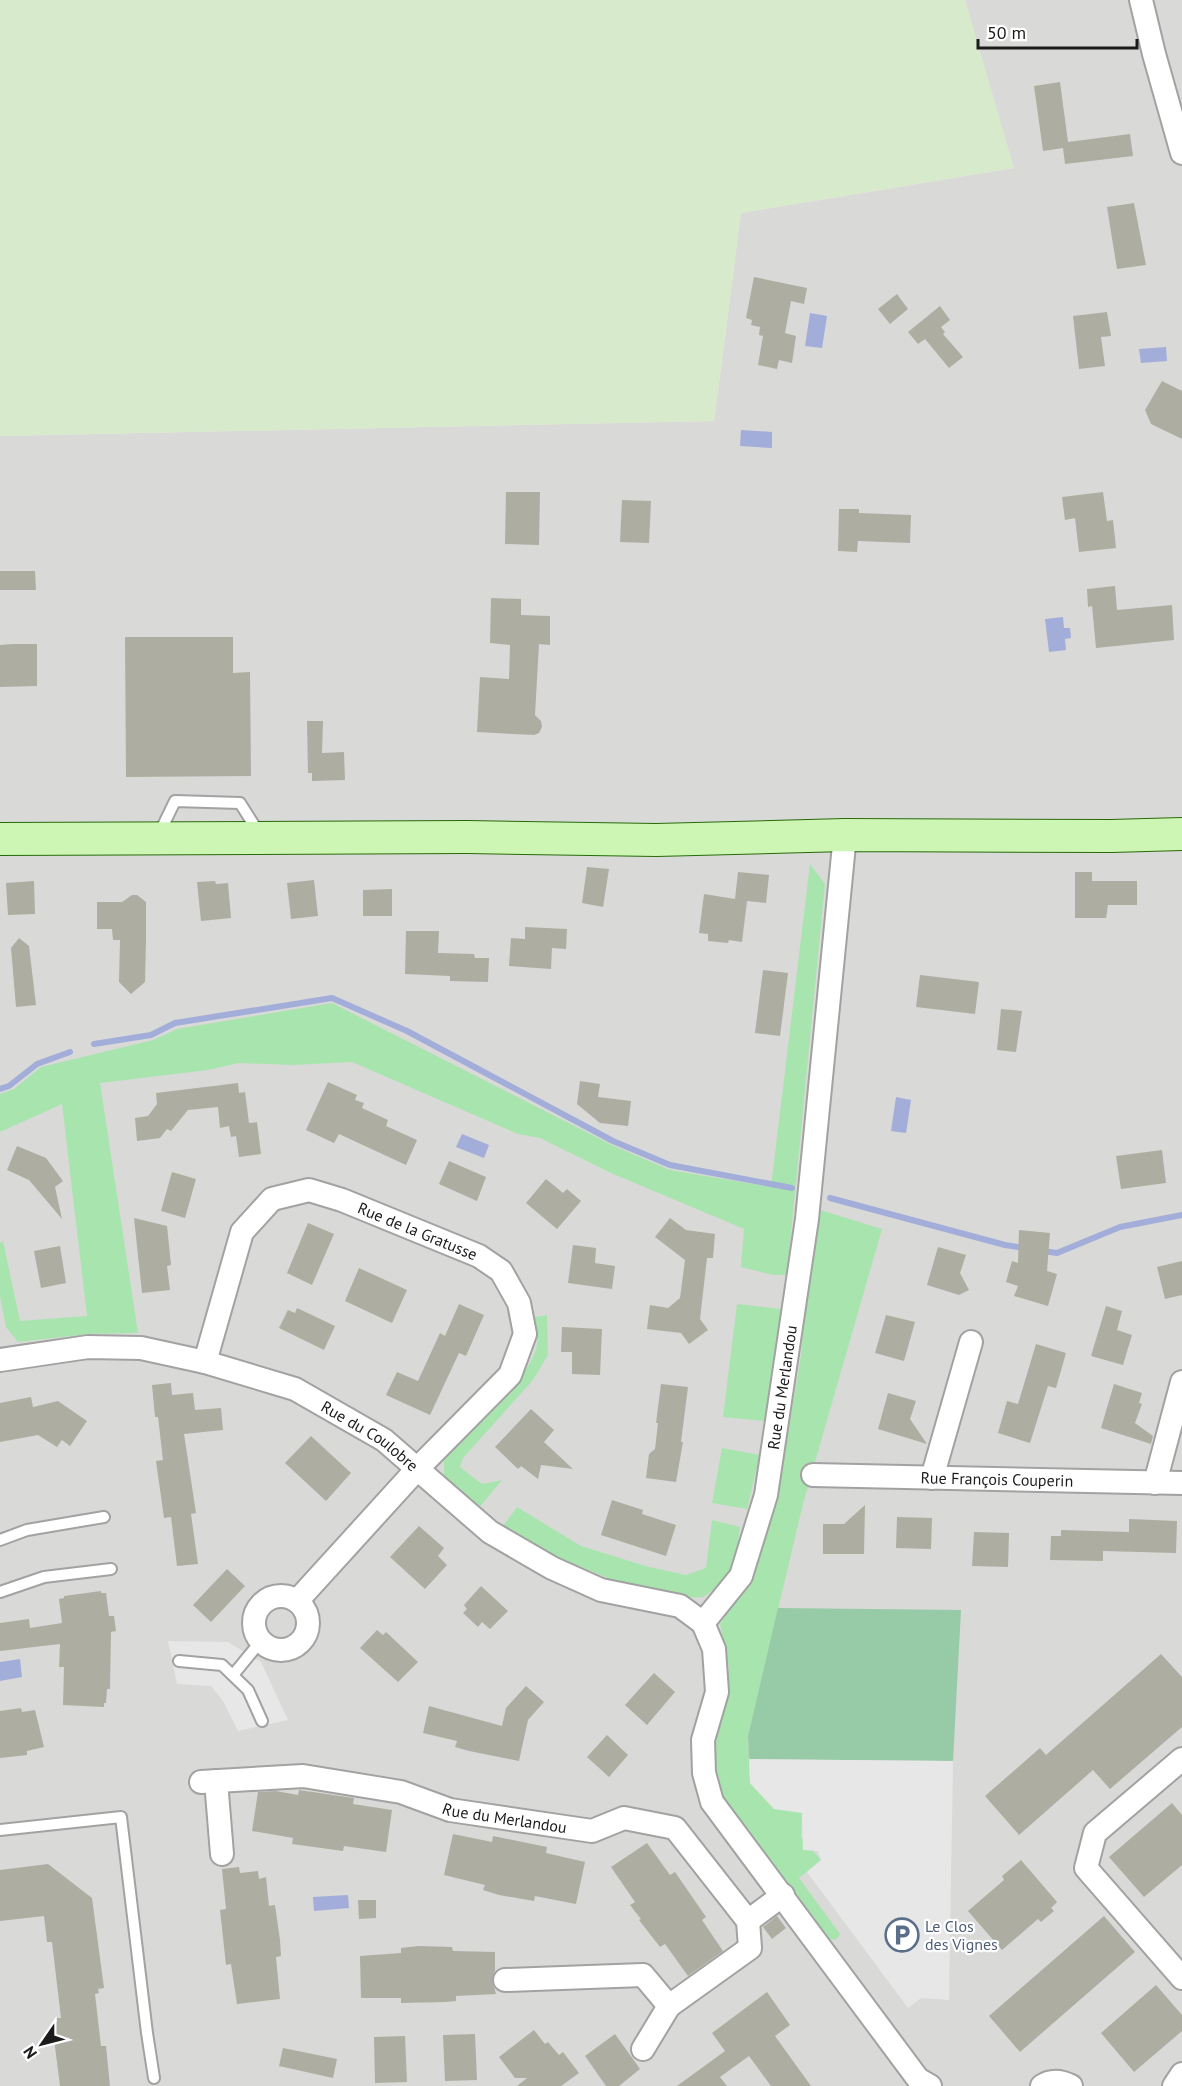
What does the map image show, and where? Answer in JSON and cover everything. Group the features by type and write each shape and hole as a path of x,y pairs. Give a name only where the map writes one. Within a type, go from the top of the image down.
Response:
{"main road":[{"path":"0,838 479,837 656,840 845,835 1182,834"}],"street":[{"path":"1141,0 1182,153"},
{"name":"Rue du Merlandou","path":"703,1623 741,1576 766,1495 807,1219 845,835"},
{"name":"Rue de la Gratusse","path":"205,1362 242,1232 272,1199 309,1190 342,1200 478,1257 501,1271 519,1303 525,1334 510,1375 418,1468 297,1601"},
{"path":"932,1478 971,1342"},
{"name":"Rue du Coulobre","path":"0,1360 88,1347 141,1348 205,1362 295,1389 384,1440 490,1532 552,1568 600,1590 680,1606 703,1623"},
{"path":"1155,1483 1182,1382"},
{"name":"Rue François Couperin","path":"813,1475 1182,1483"},
{"path":"281,1595 297,1601 304,1607 308,1624 301,1641 286,1649 277,1650 261,1641 254,1625 255,1616 264,1601 281,1595"},
{"path":"703,1623 714,1649 717,1692 703,1740 704,1773 712,1802 918,2079 930,2086"},
{"path":"1182,1759 1095,1833 1086,1868 1182,1978"},
{"name":"Rue du Merlandou","path":"222,1854 209,1781 303,1776 401,1792 450,1810 592,1832 624,1818 675,1828 747,1921"},
{"path":"642,2049 669,2006 750,1948 747,1921 783,1896"},
{"path":"504,1980 643,1975 669,2006"},
{"path":"1174,2086 1182,2074"},
{"path":"1042,2086 1061,2082 1071,2086"}],"lane":[{"path":"0,1539 27,1530 104,1517"},
{"path":"0,1592 44,1577 111,1569"},
{"path":"233,1675 261,1641"},
{"path":"179,1661 222,1665 248,1690 261,1721"},
{"path":"0,1830 122,1817 154,2078"}],"shaded area":[{"path":"965,0 1182,0 1182,2086 0,2086 0,436 714,421 741,213 1013,168"},
{"path":"168,1641 228,1642 261,1662 288,1720 238,1731 223,1701 211,1686 177,1684"},
{"name":"Le Clos des Vignes","path":"749,1759 953,1761 949,2000 921,1998 908,2008 807,1872 821,1860 818,1851 803,1850 802,1813 774,1809 750,1783"}],"green space":[{"path":"0,0 965,0 1014,168 741,213 714,421 0,436"},
{"path":"810,864 825,884 787,1275 773,1275 741,1267 744,1229 611,1173 540,1138 518,1134 352,1062 293,1065 239,1063 208,1070 100,1083 138,1333 88,1334 18,1342 6,1327 0,1296 0,1243 3,1241 20,1321 87,1316 62,1104 0,1132 0,1094 14,1089 41,1067 153,1040 177,1029 332,1003 614,1146 670,1170 771,1187"},
{"path":"817,1209 882,1229 803,1504 748,1736 750,1783 774,1808 802,1812 801,1837 821,1860 799,1878 840,1934 837,1939 827,1940 725,1801 717,1787 712,1766 729,1668 720,1624 751,1578 780,1480 800,1362"},
{"path":"737,1304 782,1309 765,1421 723,1417"},
{"path":"547,1315 548,1355 533,1380 463,1458 460,1467 482,1484 502,1480 478,1509 444,1480 444,1460 496,1407 521,1376 531,1361 537,1345 535,1317"},
{"path":"722,1448 760,1455 747,1509 712,1503"},
{"path":"517,1507 581,1546 649,1567 686,1575 706,1568 712,1520 740,1527 735,1565 720,1584 704,1597 680,1598 610,1579 553,1555 503,1526"},
{"path":"778,1608 961,1610 953,1761 749,1759 748,1736"}],"water":[{"path":"810,313 827,316 822,348 805,346"},
{"path":"1166,347 1167,361 1141,363 1139,349"},
{"path":"741,430 772,432 772,448 740,446"},
{"path":"1063,617 1064,628 1070,628 1071,638 1065,639 1066,650 1049,652 1045,619"},
{"path":"896,1097 911,1100 906,1133 891,1131"},
{"path":"462,1134 489,1145 484,1158 456,1147"},
{"path":"20,1659 22,1677 0,1681 0,1662"},
{"path":"348,1895 349,1908 314,1911 313,1897"}],"building":[{"path":"1060,82 1068,142 1130,134 1133,156 1065,164 1063,148 1043,151 1034,86"},
{"path":"1134,203 1146,265 1117,269 1107,207"},
{"path":"754,277 807,288 804,304 791,301 785,333 796,336 792,363 779,360 777,369 758,365 763,336 759,335 760,327 751,325 752,320 746,318"},
{"path":"897,294 908,309 890,324 878,309"},
{"path":"940,306 950,320 941,327 945,332 943,334 963,357 949,368 925,339 918,344 908,332"},
{"path":"1107,312 1111,336 1101,337 1105,366 1079,369 1073,316"},
{"path":"1162,381 1182,391 1182,439 1151,424 1145,410"},
{"path":"506,492 540,492 539,545 505,544"},
{"path":"1103,492 1107,521 1113,520 1116,548 1079,552 1075,518 1065,520 1062,497"},
{"path":"622,500 651,501 649,543 620,542"},
{"path":"839,509 859,509 859,513 911,515 910,543 858,541 857,552 838,551"},
{"path":"0,571 35,571 36,590 0,590"},
{"path":"1115,586 1117,610 1172,605 1174,640 1096,648 1092,606 1088,607 1087,589"},
{"path":"491,598 521,599 521,615 550,616 550,645 539,644 535,715 541,721 542,727 539,733 534,735 477,732 480,677 509,679 510,645 490,643"},
{"path":"125,637 233,637 233,673 250,672 251,776 126,777"},
{"path":"37,644 37,686 0,687 0,645"},
{"path":"307,721 323,721 322,753 344,752 345,780 312,781 312,773 308,773"},
{"path":"587,867 609,869 603,907 582,903"},
{"path":"738,872 769,875 766,903 747,901 742,942 708,941 708,934 699,933 704,894 735,899"},
{"path":"1075,872 1092,872 1092,881 1137,881 1137,905 1108,905 1106,918 1075,918"},
{"path":"314,880 318,916 291,919 287,883"},
{"path":"34,881 35,914 8,915 6,883"},
{"path":"215,881 216,884 228,883 231,918 201,921 197,882"},
{"path":"392,889 392,916 363,916 363,890"},
{"path":"132,895 137,895 146,902 146,940 145,982 131,994 119,982 120,940 113,940 112,929 97,929 97,902 122,902"},
{"path":"525,927 567,929 566,949 552,948 551,969 509,966 511,938 525,939"},
{"path":"406,931 439,931 438,953 474,954 475,958 489,958 488,982 450,981 450,976 405,974"},
{"path":"19,938 29,946 36,1005 16,1007 11,948"},
{"path":"763,970 788,973 780,1036 755,1033"},
{"path":"920,975 979,982 975,1014 916,1007"},
{"path":"1001,1009 1022,1011 1016,1052 997,1050"},
{"path":"580,1081 600,1084 598,1097 631,1101 628,1126 600,1123 577,1104"},
{"path":"328,1082 357,1095 355,1100 364,1103 362,1108 388,1120 386,1126 417,1140 406,1165 339,1134 334,1143 306,1130"},
{"path":"238,1083 239,1093 245,1092 249,1123 257,1122 261,1154 239,1157 236,1136 231,1137 229,1126 220,1128 218,1107 188,1110 171,1131 167,1129 160,1138 137,1141 135,1118 148,1116 157,1104 156,1093"},
{"path":"17,1146 46,1158 63,1181 55,1187 62,1219 29,1180 7,1170"},
{"path":"1162,1150 1166,1183 1121,1189 1116,1156"},
{"path":"449,1161 486,1177 477,1201 439,1184"},
{"path":"172,1172 196,1179 185,1218 161,1211"},
{"path":"546,1179 563,1193 567,1189 581,1201 557,1229 526,1203"},
{"path":"134,1218 167,1226 171,1265 167,1266 170,1290 142,1293"},
{"path":"670,1218 686,1230 715,1234 713,1258 707,1258 700,1319 708,1330 689,1344 681,1333 647,1329 650,1305 668,1308 680,1298 685,1260 655,1237"},
{"path":"308,1223 334,1234 312,1285 287,1273"},
{"path":"1019,1230 1050,1233 1047,1271 1057,1274 1048,1306 1014,1296 1018,1286 1006,1282 1012,1261 1018,1263"},
{"path":"573,1245 596,1248 595,1263 615,1266 612,1289 568,1283"},
{"path":"60,1246 66,1283 41,1288 34,1251"},
{"path":"938,1247 966,1255 960,1273 969,1290 959,1295 927,1285"},
{"path":"1182,1261 1182,1295 1165,1299 1157,1267"},
{"path":"359,1268 407,1290 392,1323 345,1301"},
{"path":"459,1304 484,1315 466,1356 459,1353 430,1415 386,1395 397,1372 418,1381 440,1333 445,1336"},
{"path":"1106,1306 1122,1311 1117,1330 1132,1335 1123,1365 1091,1356"},
{"path":"297,1308 335,1326 324,1350 279,1328 288,1310 295,1313"},
{"path":"886,1315 915,1322 904,1361 875,1353"},
{"path":"562,1327 602,1329 600,1375 572,1374 572,1352 561,1352"},
{"path":"1036,1344 1066,1353 1056,1388 1048,1386 1030,1443 998,1433 1007,1401 1018,1404"},
{"path":"171,1383 172,1395 193,1393 195,1410 221,1408 223,1430 184,1434 196,1513 191,1514 198,1564 177,1566 171,1517 164,1518 156,1461 163,1460 152,1385"},
{"path":"661,1384 688,1387 681,1442 683,1442 676,1482 646,1478 649,1454 655,1449"},
{"path":"1114,1384 1142,1393 1139,1403 1142,1404 1135,1423 1153,1436 1151,1444 1101,1428"},
{"path":"888,1393 916,1401 910,1419 927,1444 878,1429"},
{"path":"31,1397 33,1407 58,1401 87,1421 70,1446 62,1440 57,1447 38,1435 0,1442 0,1403"},
{"path":"531,1409 554,1430 544,1442 573,1469 541,1465 538,1479 521,1466 518,1469 495,1447"},
{"path":"311,1436 351,1473 326,1501 285,1463"},
{"path":"612,1500 643,1510 642,1514 676,1525 666,1556 601,1535"},
{"path":"865,1505 864,1554 823,1554 823,1524 844,1524"},
{"path":"897,1517 932,1518 931,1549 896,1548"},
{"path":"1129,1519 1177,1521 1176,1553 1103,1551 1103,1561 1050,1560 1051,1536 1061,1536 1061,1530 1129,1532"},
{"path":"419,1526 444,1548 438,1556 447,1565 425,1589 390,1557"},
{"path":"974,1532 1009,1533 1008,1567 972,1566"},
{"path":"227,1569 245,1586 211,1622 193,1605"},
{"path":"481,1586 508,1611 490,1629 482,1622 478,1627 463,1613 467,1609 464,1605"},
{"path":"101,1591 101,1593 106,1593 109,1616 114,1616 116,1631 111,1632 110,1689 107,1689 106,1703 104,1707 63,1705 64,1667 59,1667 60,1644 0,1651 0,1623 29,1619 30,1628 62,1623 59,1599 64,1596"},
{"path":"377,1630 383,1635 386,1632 418,1662 398,1682 360,1648"},
{"path":"1161,1654 1182,1677 1182,1727 1110,1789 1093,1770 1019,1835 985,1796 1040,1748 1046,1755"},
{"path":"654,1673 675,1692 647,1725 625,1705"},
{"path":"526,1686 544,1702 528,1720 519,1761 455,1747 457,1741 423,1733 429,1706 502,1726 506,1708"},
{"path":"21,1708 22,1712 35,1710 44,1747 27,1751 27,1755 0,1758 0,1711"},
{"path":"607,1735 628,1755 609,1777 587,1757"},
{"path":"299,1790 354,1798 353,1804 392,1810 386,1852 344,1846 343,1851 292,1844 293,1838 252,1831 258,1792 276,1791 298,1795"},
{"path":"1172,1803 1182,1815 1182,1865 1144,1897 1109,1857"},
{"path":"453,1834 492,1842 493,1836 547,1847 546,1853 585,1862 576,1904 535,1896 534,1901 499,1895 483,1890 485,1885 444,1875"},
{"path":"647,1843 670,1875 675,1872 706,1917 702,1920 723,1951 688,1976 665,1944 660,1947 639,1920 641,1919 630,1905 635,1902 611,1867"},
{"path":"1021,1860 1057,1902 1051,1908 1054,1911 1041,1922 1038,1919 1002,1950 968,1911 1004,1880 1002,1876"},
{"path":"48,1864 92,1898 104,1988 98,1989 99,1993 95,1994 101,2046 106,2046 110,2086 60,2086 52,2023 57,2022 57,2018 61,2018 52,1942 47,1942 44,1916 0,1921 0,1870"},
{"path":"239,1867 240,1873 258,1871 259,1879 266,1877 269,1906 275,1905 281,1956 276,1957 280,1999 237,2004 231,1964 226,1965 220,1910 226,1909 222,1869"},
{"path":"358,1900 376,1900 376,1918 359,1919"},
{"path":"777,1916 786,1928 772,1939 763,1927"},
{"path":"1104,1916 1135,1952 1020,2052 989,2016"},
{"path":"452,1947 453,1951 495,1952 495,1971 492,1980 496,1994 456,1996 456,2001 446,2002 401,2003 401,1998 361,1998 360,1956 401,1953 401,1948"},
{"path":"1156,1985 1182,2015 1182,2031 1134,2072 1101,2033"},
{"path":"767,1992 790,2025 775,2036 811,2086 771,2086 749,2056 720,2077 727,2086 677,2086 725,2051 712,2033"},
{"path":"534,2030 545,2044 548,2042 559,2055 563,2052 579,2073 561,2086 517,2086 527,2078 515,2078 499,2057"},
{"path":"475,2034 477,2080 445,2081 443,2035"},
{"path":"615,2034 640,2069 619,2086 606,2086 585,2056"},
{"path":"405,2036 407,2082 375,2083 374,2037"},
{"path":"283,2048 337,2059 333,2078 279,2066"}],"waterway":[{"path":"94,1044 151,1035 175,1023 332,998 407,1031 613,1141 670,1165 792,1188"},
{"path":"0,1089 9,1086 37,1064 70,1052"},
{"path":"830,1198 1005,1245 1024,1248"},
{"path":"1043,1251 1057,1253 1120,1227 1182,1215"}],"place":[{"name":"Le Clos des Vignes","path":"902,1935"}]}
